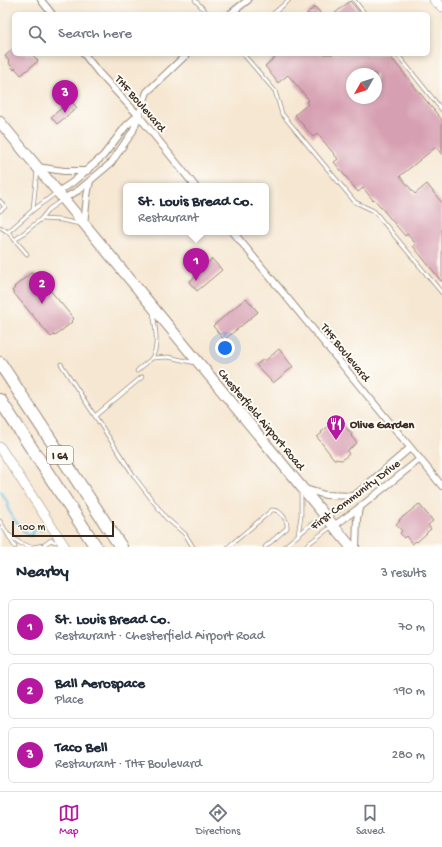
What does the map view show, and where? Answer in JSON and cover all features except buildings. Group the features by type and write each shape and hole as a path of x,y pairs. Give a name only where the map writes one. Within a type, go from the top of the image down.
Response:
{"highway":[{"name":"I 64","path":"0,363 121,547"},
{"name":"I 64","path":"0,400 96,547"}],"main road":[{"name":"Chesterfield Airport Road","path":"0,122 332,526 351,547"}],"street":[{"path":"41,0 50,12"},
{"path":"233,12 248,0"},
{"path":"434,0 442,7"},
{"name":"THF Boulevard","path":"86,56 99,73 138,115 193,183"},
{"path":"60,196 79,190 111,163 118,155 133,131 147,92 184,56"},
{"path":"60,196 104,156 126,126 138,115"},
{"path":"37,167 64,171 87,171"},
{"path":"84,225 90,181"},
{"name":"THF Boulevard","path":"235,235 442,486"},
{"path":"0,448 57,542 66,547"},
{"name":"First Community Drive","path":"325,516 341,507 410,448"},
{"name":"First Community Drive","path":"332,526 359,508 420,459"},
{"path":"302,488 325,495 354,496"},
{"path":"356,547 359,508"}],"lane":[{"path":"195,0 206,12"},
{"path":"199,4 203,0"},
{"path":"275,12 289,0"},
{"path":"354,0 363,12"},
{"path":"245,56 275,91 282,114 355,202 374,211 442,293"},
{"path":"399,56 442,110"},
{"path":"33,210 37,167"},
{"path":"8,232 33,210 60,196"},
{"path":"14,240 41,218 60,196"},
{"path":"0,201 4,207 0,211"},
{"path":"41,218 61,220 84,225"},
{"path":"0,227 8,232 26,254"},
{"path":"137,371 152,358 156,340 152,306"},
{"path":"152,358 168,357 200,364"},
{"path":"61,364 136,479 166,518 185,534 193,547"},
{"path":"95,416 142,377"},
{"path":"297,536 302,516 302,488"},
{"path":"228,547 233,545 275,509 278,510 286,521 287,528 264,547"},
{"name":"First Community Drive","path":"284,547 309,526 325,516"},
{"path":"0,522 15,547"},
{"name":"First Community Drive","path":"304,547 332,526"},
{"path":"8,534 20,543 32,547 43,546 51,540 57,542"}],"waterway":[{"path":"0,491 8,503 8,509 14,519 26,534 30,536 36,529 42,530"}],"place":[{"name":"Taco Bell","path":"65,113"},
{"name":"St. Louis Bread Co.","path":"196,281"},
{"name":"Ball Aerospace","path":"42,304"},
{"name":"Olive Garden","path":"336,441"}]}
